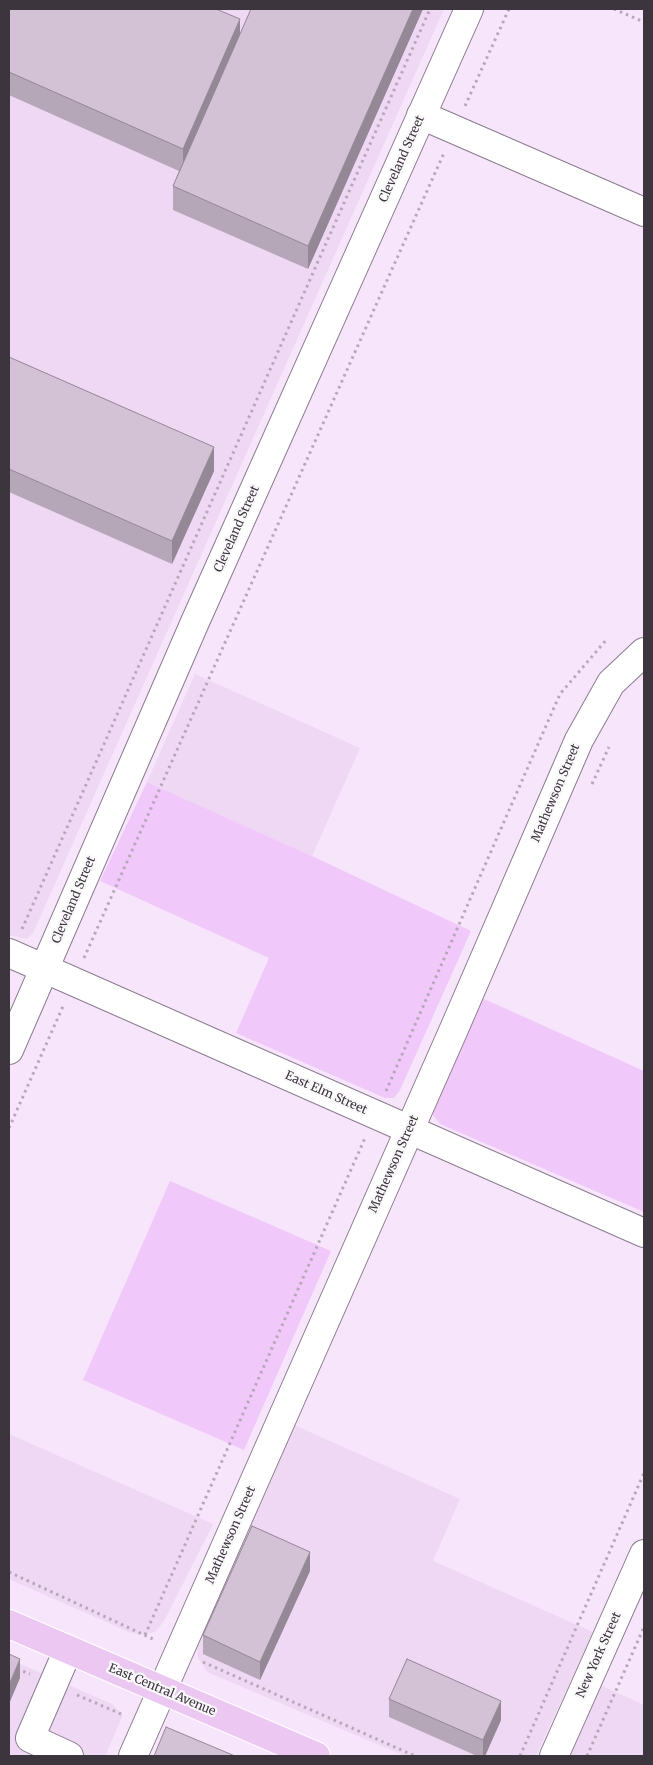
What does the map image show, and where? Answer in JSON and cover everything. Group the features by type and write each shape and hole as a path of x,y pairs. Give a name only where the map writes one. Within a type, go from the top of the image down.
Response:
{"main road":[{"name":"East Central Avenue","path":"9,1624 316,1756"}],"street":[{"name":"Cleveland Street","path":"9,1050 199,614 469,9"},
{"path":"421,115 644,212"},
{"name":"Mathewson Street","path":"133,1756 579,740 611,683 644,652"},
{"name":"East Elm Street","path":"10,953 644,1233"},
{"name":"New York Street","path":"554,1756 644,1554"},
{"path":"68,1650 30,1738 70,1756"}],"path":[{"path":"10,953 430,9"},
{"path":"9,1128 509,9"},
{"path":"614,9 644,22"},
{"path":"591,786 611,741"},
{"path":"520,1756 644,1473"},
{"path":"9,1572 179,1651 415,1756"},
{"path":"587,1756 644,1627"},
{"path":"9,1665 146,1725"}],"shaded area":[{"path":"9,9 444,9 33,933 27,939 9,935"},
{"path":"195,674 360,748 312,856 147,782"},
{"path":"147,782 312,856 471,931 400,1090 394,1098 385,1098 236,1033 269,958 100,881"},
{"path":"482,998 644,1071 644,1212 440,1124 433,1115 433,1107"},
{"path":"170,1181 331,1251 244,1450 83,1380"},
{"path":"294,1425 460,1499 433,1561 593,1632 536,1756 405,1756 207,1672 198,1658 197,1642"},
{"path":"9,1434 213,1524 164,1621 155,1632 145,1634 131,1633 9,1579"},
{"path":"9,1659 112,1704 123,1715 105,1756 9,1756"},
{"path":"598,1684 644,1705 644,1756 566,1756"}],"building":[{"path":"9,9 216,9 240,19 183,149 9,72"},
{"path":"251,9 413,9 308,246 173,186"},
{"path":"9,357 214,447 172,541 9,469"},
{"path":"252,1526 310,1552 260,1662 203,1635"},
{"path":"9,1654 20,1659 9,1685"},
{"path":"407,1659 501,1701 483,1740 389,1699"},
{"path":"166,1727 235,1756 154,1756"}]}
